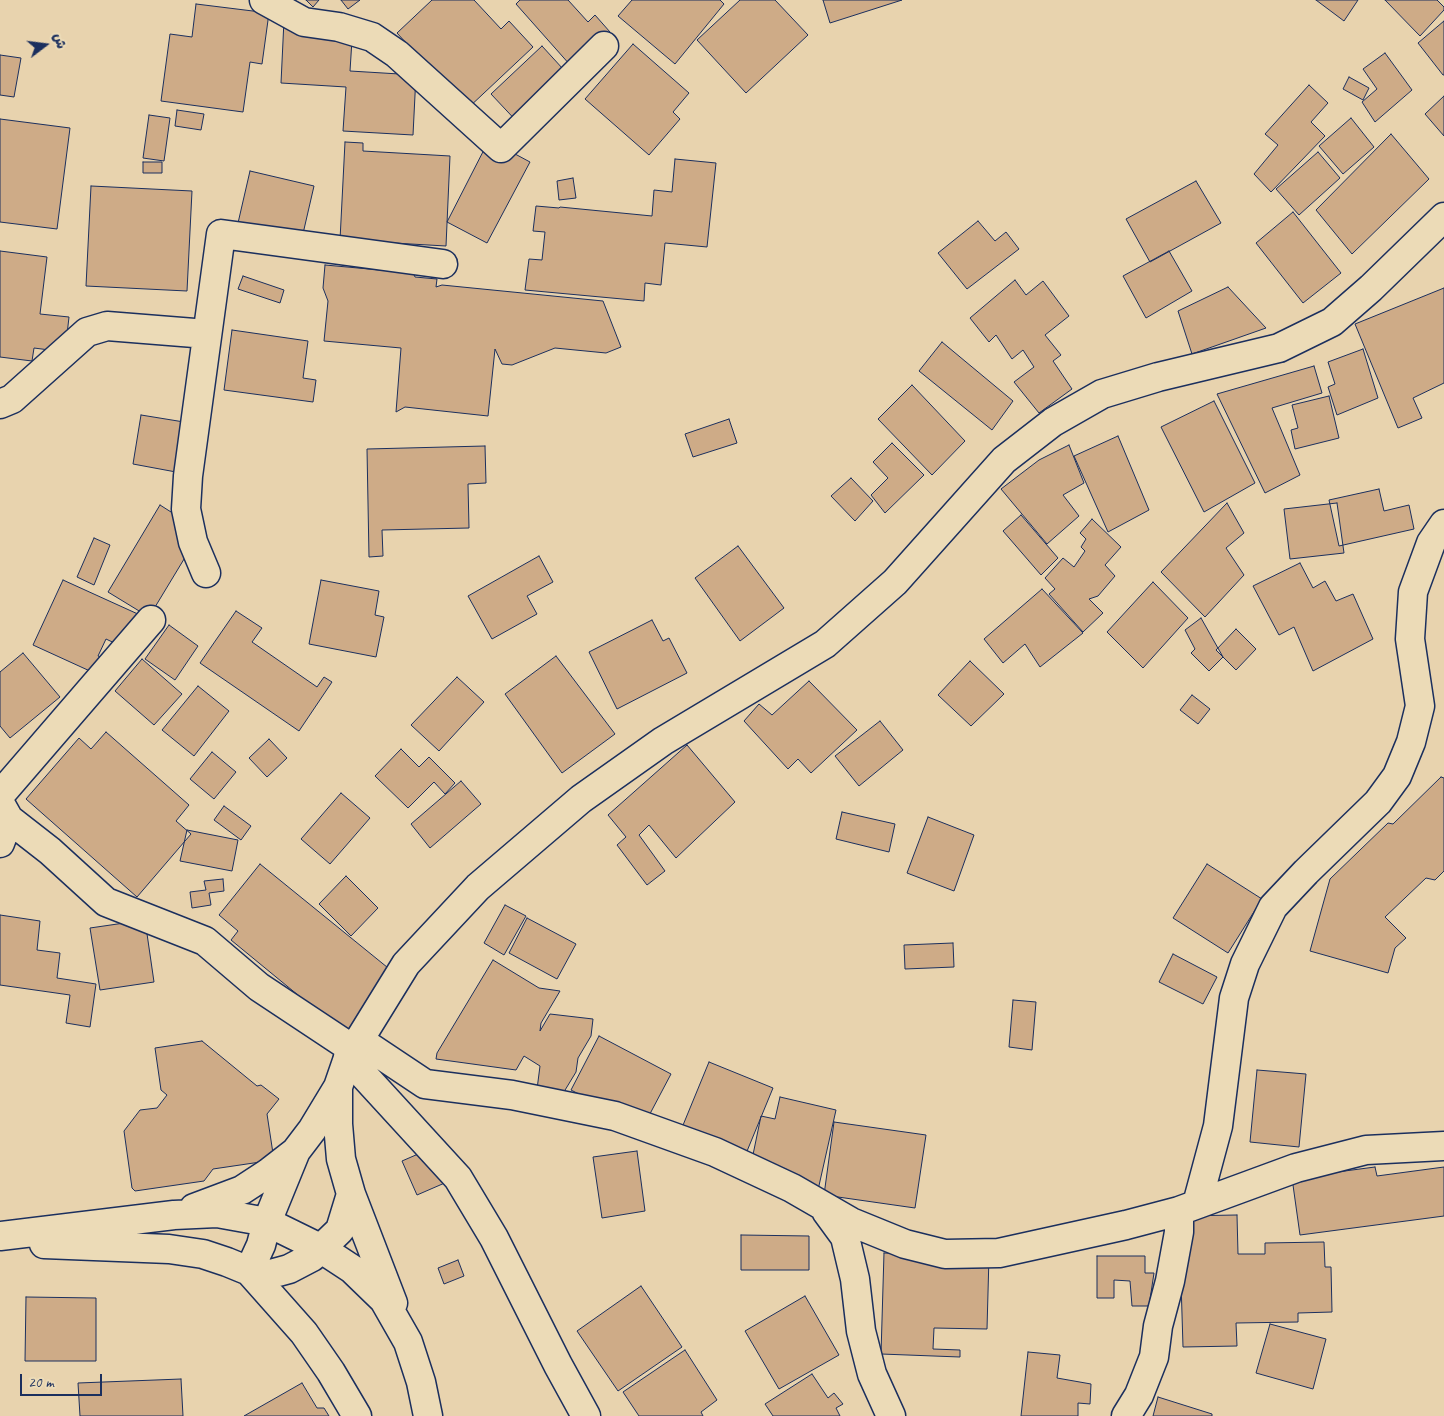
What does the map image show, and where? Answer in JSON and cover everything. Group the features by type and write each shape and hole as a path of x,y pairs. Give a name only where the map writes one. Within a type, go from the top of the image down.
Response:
{"street":[{"path":"264,0 304,22 338,27 372,37 397,54 501,148 604,46"},
{"path":"174,1215 242,1190 296,1151 312,1130 338,1087 354,1049 406,964 478,887 581,799 663,741 825,644 896,582 1004,460 1053,422 1102,394 1158,377 1279,348 1332,322 1440,225"},
{"path":"206,573 193,542 186,509 188,476 221,234 443,264"},
{"path":"0,404 12,399 87,332 107,326 207,334"},
{"path":"1126,1416 1139,1394 1154,1357 1158,1326 1170,1281 1179,1232 1218,1126 1234,998 1245,964 1273,908 1306,872 1378,802 1396,776 1410,742 1420,706 1410,639 1414,592 1431,543 1444,524"},
{"path":"151,620 2,815 50,851 106,902 205,941 258,987 354,1049 426,1084 512,1095 615,1116 715,1152 792,1188 851,1222 904,1244 945,1254 999,1253 1126,1225 1188,1208 1296,1168 1366,1150 1444,1146"},
{"path":"354,1049 458,1178 494,1238 586,1416"},
{"path":"338,1087 338,1124 341,1159 350,1194 408,1342 422,1382 428,1416"},
{"path":"252,1274 267,1222 296,1151"},
{"path":"252,1274 289,1269 312,1257 340,1230 350,1194"},
{"path":"822,1205 845,1237 854,1279 861,1331 872,1374 891,1416"},
{"path":"0,1236 174,1215 217,1213 267,1222 320,1248 352,1269 384,1300 408,1342"},
{"path":"0,1242 169,1249 203,1254 227,1262 252,1274 304,1333 357,1416"}],"building":[{"path":"306,0 319,0 313,7"},
{"path":"341,0 360,0 348,9"},
{"path":"432,0 474,0 501,29 509,21 533,47 467,109 397,33"},
{"path":"520,0 568,0 588,22 595,15 610,32 571,66 516,4"},
{"path":"632,0 720,0 724,4 675,64 618,16"},
{"path":"740,0 775,0 808,35 746,93 697,40"},
{"path":"823,0 902,0 830,23"},
{"path":"1316,0 1358,0 1344,21"},
{"path":"1385,0 1437,0 1444,7 1444,10 1420,36"},
{"path":"196,4 269,13 262,64 250,62 243,112 161,101 170,34 192,37"},
{"path":"284,20 353,24 350,71 416,75 413,135 343,131 346,87 281,83"},
{"path":"1444,21 1444,75 1443,75 1418,43"},
{"path":"633,44 689,93 673,112 680,119 649,155 585,99"},
{"path":"542,46 563,69 522,127 491,94"},
{"path":"1385,53 1412,90 1375,122 1362,102 1377,89 1363,69"},
{"path":"0,55 21,58 14,97 0,95"},
{"path":"1349,77 1369,88 1363,100 1343,89"},
{"path":"1309,85 1328,103 1311,122 1325,136 1271,192 1254,174 1278,145 1265,134"},
{"path":"1444,96 1444,136 1425,114"},
{"path":"177,110 204,114 201,130 175,126"},
{"path":"149,115 170,118 164,161 143,158"},
{"path":"1351,118 1374,147 1343,174 1319,146"},
{"path":"0,119 70,128 57,229 0,222"},
{"path":"1391,134 1429,179 1352,254 1316,210"},
{"path":"489,140 530,162 487,243 447,222"},
{"path":"345,142 363,143 363,151 450,156 446,246 340,240"},
{"path":"1318,152 1340,178 1299,215 1276,189"},
{"path":"675,159 716,163 707,247 665,243 661,285 645,283 644,301 525,290 529,259 542,260 545,232 533,231 536,206 652,216 654,190 672,192"},
{"path":"143,162 162,162 162,173 143,173"},
{"path":"250,171 314,186 302,238 238,223"},
{"path":"573,178 576,198 559,200 557,181"},
{"path":"1196,181 1221,223 1150,262 1126,219"},
{"path":"91,186 192,191 187,291 86,286"},
{"path":"1293,212 1341,273 1303,303 1256,243"},
{"path":"978,221 995,241 1006,232 1019,249 967,289 938,253"},
{"path":"0,251 47,257 40,314 69,317 65,352 34,348 32,361 0,357"},
{"path":"1169,251 1192,291 1146,318 1123,276"},
{"path":"325,265 391,271 412,270 415,277 437,279 436,287 442,285 603,301 621,347 606,353 555,348 512,365 502,364 495,349 488,416 405,407 396,412 401,348 324,341 328,301 323,288"},
{"path":"243,276 284,290 280,303 238,289"},
{"path":"1015,280 1026,295 1043,281 1069,316 1045,335 1061,355 1053,361 1072,389 1039,413 1014,382 1034,367 1023,350 1012,359 996,335 989,342 970,318"},
{"path":"1228,287 1266,328 1192,354 1178,311"},
{"path":"1444,288 1444,383 1413,398 1422,418 1398,428 1355,324"},
{"path":"232,330 308,341 303,378 316,380 313,402 224,390"},
{"path":"942,342 1013,401 992,430 919,371"},
{"path":"1363,349 1378,398 1337,415 1328,387 1335,384 1328,362"},
{"path":"1314,366 1322,393 1272,408 1300,475 1265,493 1217,394"},
{"path":"912,385 965,441 932,475 878,419"},
{"path":"1329,396 1339,438 1295,449 1291,430 1298,428 1292,405"},
{"path":"1214,401 1255,483 1204,512 1161,427"},
{"path":"141,415 184,422 176,472 133,464"},
{"path":"729,419 737,443 693,457 685,434"},
{"path":"1118,436 1149,510 1108,532 1074,456"},
{"path":"892,443 924,475 885,513 871,495 888,478 873,462"},
{"path":"1069,445 1084,483 1063,495 1079,516 1047,544 1001,489 1039,460"},
{"path":"485,446 486,483 468,484 469,528 382,530 383,556 369,557 367,449"},
{"path":"851,478 873,501 855,521 831,496"},
{"path":"1379,489 1384,511 1409,505 1414,529 1339,546 1329,500"},
{"path":"1227,503 1244,533 1226,548 1244,575 1205,617 1161,572"},
{"path":"1337,503 1344,553 1290,559 1284,509"},
{"path":"160,505 201,531 149,617 108,592"},
{"path":"1021,515 1058,558 1041,575 1003,531"},
{"path":"1092,519 1121,547 1105,565 1115,576 1098,596 1089,599 1103,613 1083,632 1049,594 1055,589 1045,578 1063,558 1074,567 1085,551 1081,547 1086,539 1080,533"},
{"path":"94,538 110,545 94,585 77,577"},
{"path":"738,546 784,608 740,641 695,578"},
{"path":"539,556 553,582 527,596 537,614 492,639 468,596"},
{"path":"1300,563 1313,588 1325,581 1336,601 1353,594 1373,639 1313,671 1294,627 1279,635 1253,586"},
{"path":"63,580 140,615 125,648 106,639 98,656 110,661 103,677 33,645"},
{"path":"321,580 379,591 375,615 384,617 376,657 309,644"},
{"path":"1153,582 1188,618 1143,668 1107,632"},
{"path":"1042,589 1083,633 1040,667 1025,644 1003,663 984,639"},
{"path":"236,611 262,628 252,642 317,687 324,677 332,682 299,731 200,663"},
{"path":"1201,618 1223,657 1209,671 1191,653 1195,649 1185,630"},
{"path":"652,620 663,641 669,638 687,673 617,709 589,652"},
{"path":"169,625 198,646 175,680 145,659"},
{"path":"1236,629 1256,649 1236,670 1216,650"},
{"path":"23,653 60,697 10,738 0,726 0,672"},
{"path":"556,656 615,734 562,773 505,694"},
{"path":"142,659 182,694 154,725 115,691"},
{"path":"970,661 1004,694 971,726 938,695"},
{"path":"457,677 484,702 439,751 411,725"},
{"path":"809,681 857,730 811,773 798,759 788,769 744,721 759,704 772,715"},
{"path":"198,686 229,711 194,756 162,730"},
{"path":"1192,695 1210,709 1198,724 1180,710"},
{"path":"880,721 903,750 859,786 835,756"},
{"path":"106,732 189,805 176,821 191,834 137,897 26,799 79,738 91,749"},
{"path":"269,739 287,758 267,777 249,758"},
{"path":"687,745 735,802 676,858 649,825 639,835 665,871 647,885 617,845 626,837 608,815"},
{"path":"401,749 419,767 429,757 455,783 445,794 434,782 408,808 375,776"},
{"path":"212,752 236,772 214,799 190,779"},
{"path":"1441,777 1444,778 1444,871 1435,880 1426,878 1385,917 1406,938 1395,948 1388,973 1310,951 1330,879 1388,823 1393,824"},
{"path":"461,781 481,804 430,848 411,824"},
{"path":"341,793 370,818 330,864 301,839"},
{"path":"224,806 251,826 241,840 214,820"},
{"path":"842,812 895,824 889,852 836,839"},
{"path":"928,817 974,835 954,891 907,873"},
{"path":"187,830 238,840 232,871 180,861"},
{"path":"260,864 398,976 349,1037 231,940 238,931 219,915"},
{"path":"1207,864 1262,899 1228,953 1173,918"},
{"path":"346,876 378,908 351,936 319,904"},
{"path":"223,879 224,891 209,893 211,905 192,908 190,892 206,890 204,881"},
{"path":"505,905 526,916 504,955 484,943"},
{"path":"0,915 40,921 37,950 60,953 57,978 96,984 90,1027 66,1023 70,995 0,985"},
{"path":"527,918 576,944 557,979 509,953"},
{"path":"145,920 154,982 100,990 90,928"},
{"path":"953,943 954,967 905,969 904,945"},
{"path":"1173,954 1217,977 1203,1004 1159,982"},
{"path":"493,960 539,988 560,991 541,1023 540,1031 550,1014 593,1019 591,1036 578,1058 576,1072 559,1100 536,1097 540,1066 524,1056 516,1070 436,1059 437,1053"},
{"path":"1013,1000 1036,1002 1032,1050 1009,1047"},
{"path":"599,1036 671,1074 643,1127 571,1090"},
{"path":"202,1041 257,1086 261,1085 279,1099 267,1114 274,1160 213,1169 204,1181 135,1191 132,1188 124,1131 140,1110 157,1108 167,1095 161,1090 155,1048"},
{"path":"709,1062 773,1088 745,1156 681,1130"},
{"path":"1257,1070 1306,1074 1299,1147 1250,1142"},
{"path":"780,1097 836,1110 818,1190 749,1174 761,1116 775,1119"},
{"path":"834,1122 926,1135 915,1208 824,1195"},
{"path":"432,1148 447,1182 417,1195 402,1161"},
{"path":"637,1151 645,1211 602,1218 593,1157"},
{"path":"1375,1167 1377,1176 1444,1167 1444,1216 1300,1235 1292,1178"},
{"path":"1237,1215 1238,1254 1265,1254 1265,1243 1324,1242 1325,1267 1331,1267 1332,1312 1298,1313 1298,1322 1236,1323 1237,1346 1183,1347 1179,1216"},
{"path":"741,1235 809,1236 809,1270 741,1270"},
{"path":"884,1253 989,1256 987,1329 934,1328 933,1349 960,1350 960,1357 881,1354"},
{"path":"1097,1256 1145,1256 1145,1273 1154,1273 1149,1306 1132,1306 1130,1281 1114,1280 1114,1298 1097,1298"},
{"path":"458,1260 464,1276 444,1284 438,1268"},
{"path":"641,1286 682,1347 618,1391 577,1331"},
{"path":"805,1296 839,1355 779,1389 745,1331"},
{"path":"26,1297 96,1298 96,1361 25,1361"},
{"path":"1270,1324 1326,1339 1313,1389 1256,1373"},
{"path":"685,1350 717,1400 701,1412 703,1416 639,1416 623,1392"},
{"path":"1028,1352 1060,1355 1057,1378 1091,1384 1090,1404 1078,1403 1078,1416 1021,1416"},
{"path":"812,1374 828,1398 834,1393 843,1404 836,1408 840,1416 773,1416 765,1404"},
{"path":"181,1379 183,1416 80,1416 78,1383"},
{"path":"302,1383 317,1408 324,1408 329,1416 244,1416"},
{"path":"1158,1397 1212,1414 1212,1416 1153,1416"}]}
